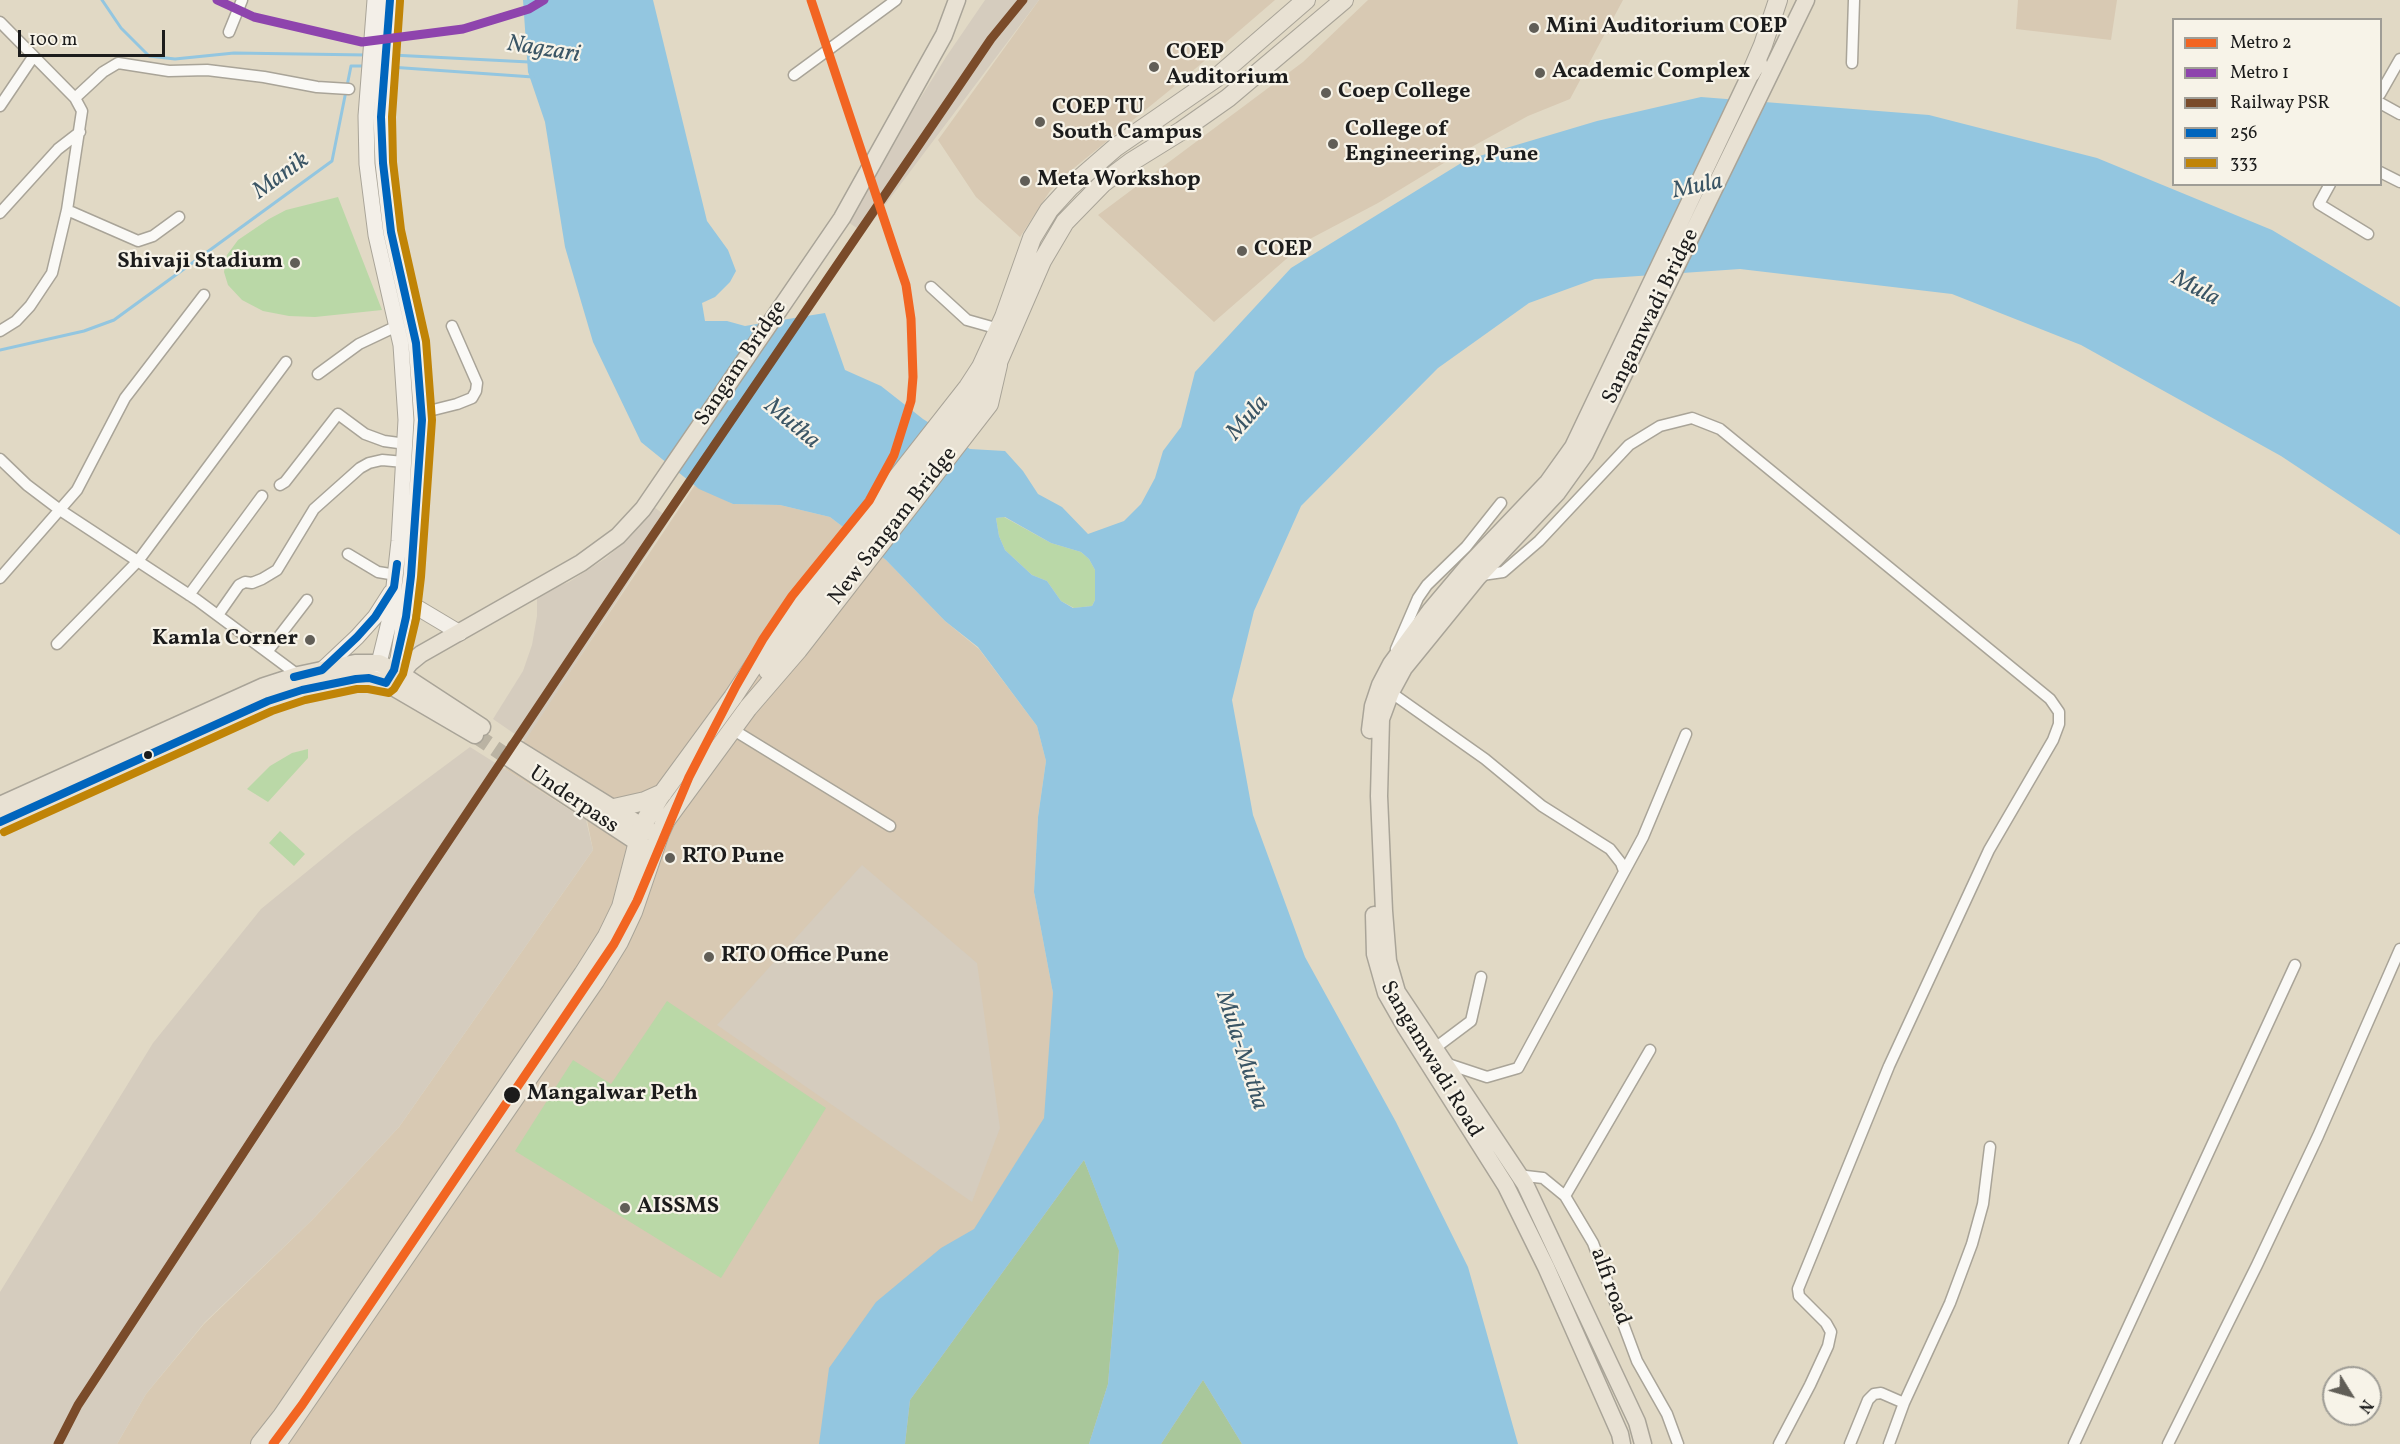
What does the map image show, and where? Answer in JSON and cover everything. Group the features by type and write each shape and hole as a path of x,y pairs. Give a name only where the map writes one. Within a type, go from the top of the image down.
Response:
{"highway":[{"path":"978,396 987,357 1032,238 1050,210 1070,187 1116,147 1216,78 1306,0"},
{"path":"978,396 998,364 1042,261 1065,222 1083,202 1131,162 1228,98 1344,0"},
{"path":"1751,73 1778,0"},
{"name":"New Sangam Bridge","path":"787,641 978,396"},
{"name":"New Sangam Bridge","path":"787,641 978,396"},
{"path":"278,1444 438,1201 606,936 628,885 640,834 663,793 734,697 787,641"},
{"path":"260,1444 548,1052 619,942 633,912 666,820 732,729 787,641"},
{"path":"732,729 764,664"},
{"path":"614,808 645,801 663,793"}],"main road":[{"path":"375,0 380,18 374,116 379,196 376,235 397,326 403,375 406,444 395,581 389,623 396,676"},
{"path":"380,18 390,0"},
{"name":"Sangam Bridge","path":"396,676 421,654 581,563 618,536 643,509 842,218 944,35 957,0"},
{"name":"Sangamwadi Bridge","path":"1397,666 1473,572 1557,493 1585,454 1595,420 1751,73 1767,54 1795,0"},
{"name":"Sangamwadi Bridge","path":"1595,420 1806,0"},
{"path":"379,196 391,232 416,343 421,413 416,520 408,602 396,676"},
{"path":"322,670 369,624 395,581"},
{"path":"408,602 460,633"},
{"path":"0,805 264,686 298,675 355,663 396,676 479,731"},
{"name":"Sangamwadi Road","path":"1397,666 1373,706 1369,754 1375,954 1379,974 1386,993 1406,1028 1548,1232 1632,1412 1643,1444"},
{"path":"0,822 268,701 302,690 356,679 396,676"},
{"name":"Sangamwadi Road","path":"1385,689 1381,719 1379,783 1384,911 1388,961 1397,992 1445,1063 1511,1178 1546,1267 1620,1434 1622,1444"},
{"name":"Underpass","path":"513,753 614,808 640,834 513,753"},
{"path":"640,834 656,845"}],"street":[{"path":"229,32 242,0"},
{"path":"794,75 896,0"},
{"path":"1852,63 1854,0"},
{"path":"0,22 75,98 82,111 67,210 57,257 48,281 30,306 16,321 0,331"},
{"path":"0,106 33,57"},
{"path":"2382,90 2400,59"},
{"path":"75,98 103,72 118,63 169,71 207,70 264,77 316,87 344,89"},
{"path":"2382,104 2400,114"},
{"path":"0,213 58,149 80,132"},
{"path":"2382,173 2400,183"},
{"path":"2329,186 2319,204 2368,234"},
{"path":"67,210 138,241 153,236 179,217"},
{"path":"931,287 967,320 999,329"},
{"path":"0,578 77,490 125,398 204,295"},
{"path":"318,374 359,344 397,326"},
{"path":"421,413 457,404 472,398 476,391 477,383 452,326"},
{"path":"57,644 138,561 286,362"},
{"path":"280,485 285,482 338,414 364,434 384,441 406,444"},
{"path":"1473,572 1503,572 1539,541 1629,445 1660,426 1692,418 1720,429 2050,699 2059,712 2059,724 2053,740 1989,850 1889,1066 1798,1289 1799,1296 1826,1323 1831,1332 1828,1346 1810,1385 1779,1444"},
{"path":"0,459 60,510 218,615 298,675"},
{"path":"218,615 239,585 245,582 252,583 277,570 315,508 360,468 382,460 404,462"},
{"path":"189,595 262,496"},
{"path":"1397,666 1418,598 1427,585 1466,547 1501,502"},
{"path":"348,554 395,581"},
{"path":"267,652 307,600"},
{"path":"1385,689 1485,759 1542,806 1610,849 1624,871"},
{"path":"732,729 890,826"},
{"path":"1445,1063 1487,1077 1518,1068 1643,837 1686,734"},
{"path":"2168,1444 2308,1157 2400,949"},
{"path":"2074,1444 2295,965"},
{"path":"1435,1048 1471,1021 1482,977"},
{"path":"1566,1196 1650,1050"},
{"path":"1889,1444 1904,1403 1950,1303 1972,1244 1983,1204 1990,1147"},
{"name":"alfi road","path":"1511,1178 1543,1178 1566,1196 1593,1243 1637,1361 1667,1413 1678,1444"},
{"path":"1850,1444 1868,1400 1874,1394 1881,1393 1904,1403"}],"shaded area":[{"path":"985,0 1039,0 864,233 848,222 882,160 946,57"},
{"name":"COEP TU South Campus","path":"1039,0 1275,0 1181,81 1069,172 1050,191 1020,237 976,197 938,140"},
{"name":"College of Engineering, Pune","path":"1368,0 1623,0 1570,99 1528,116 1457,155 1378,203 1308,240 1214,322 1098,215 1303,62"},
{"path":"2018,0 2117,0 2111,40 2016,29"},
{"path":"695,485 733,504 780,505 830,517 886,560 945,621 979,649 1037,726 1046,761 1038,817 1034,892 1053,993 1267,1444 117,1444 146,1394 204,1324 312,1220 399,1127 593,850 587,820 505,769"},
{"path":"654,507 670,519 525,741 493,719 523,671 532,645 537,616 537,594 569,582 606,558 630,537"},
{"path":"470,747 586,820 593,850 399,1127 311,1221 205,1322 146,1394 117,1444 0,1444 0,1292 153,1043 261,909 353,834"},
{"path":"862,865 977,963 1000,1128 972,1202 717,1025"}],"green space":[{"name":"Shivaji Stadium","path":"338,197 382,310 315,317 289,316 263,311 242,300 228,285 224,272 227,255 238,240 286,210"},
{"path":"1004,517 1051,543 1081,552 1089,559 1095,570 1095,600 1092,606 1074,608 1061,601 1047,581 1032,575 1005,550 999,536 996,518"},
{"path":"308,749 308,758 268,802 247,789 270,766 292,753"},
{"path":"280,831 305,854 294,866 269,843"},
{"path":"667,1001 826,1108 721,1278 515,1151 573,1060 611,1084"},
{"path":"1084,1160 1119,1250 1108,1384 1089,1444 905,1444 910,1400"},
{"path":"1203,1380 1242,1444 1161,1444"}],"water":[{"path":"523,0 653,0 707,221 728,250 736,271 730,282 715,297 702,303 705,321 727,321 745,326 825,313 845,370 881,386 923,419 970,449 1005,451 1023,471 1038,494 1062,507 1088,534 1124,521 1141,504 1155,478 1163,451 1181,427 1195,372 1291,268 1466,160 1597,121 1701,97 1929,115 2097,158 2272,230 2400,307 2400,535 2281,456 2081,345 1952,294 1740,269 1595,279 1529,303 1438,368 1301,506 1254,611 1232,700 1253,815 1305,957 1396,1122 1468,1267 1518,1444 1242,1444 1203,1380 1161,1444 1089,1444 1108,1384 1119,1251 1084,1160 910,1400 905,1444 819,1444 829,1368 876,1302 941,1248 974,1229 1044,1118 1053,993 1034,892 1038,817 1046,761 1037,726 978,647 945,621 886,560 830,517 780,505 733,504 699,489 641,442 593,342 565,247 545,122 528,72","holes":["1005,517 1051,543 1081,552 1089,559 1095,570 1095,600 1092,606 1073,608 1061,601 1047,581 1032,575 1005,550 999,536 996,518"]}],"waterway":[{"name":"Nagzari","path":"102,0 121,28 149,56 175,59 234,53 367,55"},
{"name":"Nagzari","path":"392,55 529,62"},
{"name":"Manik","path":"0,350 84,331 114,320 332,161 351,66 365,66"},
{"name":"Manik","path":"390,67 533,77"}],"tunnel":[{"path":"475,735 509,758"}],"metro line":[{"name":"1","path":"217,0 254,17 362,42 463,29 529,9 544,0"},
{"name":"2","path":"273,1444 302,1405 614,944 637,901 689,777 736,686 763,639 792,596 869,501 894,455 911,401 913,377 911,319 906,285 811,0"}],"rail line":[{"name":"PSR","path":"58,1444 78,1405 415,891 639,556 991,39 1023,0"}],"transit line":[{"name":"256","path":"0,822 268,701 302,690 356,679 369,678 386,683 394,670 406,617 411,576 422,420 416,343 391,232 383,163 381,117 390,0"},
{"name":"333","path":"4,832 272,711 305,700 357,689 389,693 403,674 416,619 421,577 432,420 426,341 401,230 393,162 392,117 400,1"},
{"name":"256","path":"294,677 322,670 357,637 375,617 394,587 397,564"}],"place":[{"name":"Mini Auditorium COEP","path":"1534,28"},
{"name":"COEP Auditorium","path":"1154,67"},
{"name":"Academic Complex","path":"1540,73"},
{"name":"Coep College","path":"1326,93"},
{"name":"COEP TU South Campus","path":"1040,122"},
{"name":"College of Engineering, Pune","path":"1333,144"},
{"name":"Meta Workshop","path":"1025,181"},
{"name":"COEP","path":"1242,251"},
{"name":"Shivaji Stadium","path":"295,263"},
{"name":"Kamla Corner","path":"310,640"},
{"name":"RTO Pune","path":"670,858"},
{"name":"RTO Office Pune","path":"709,957"},
{"name":"Mangalwar Peth","path":"512,1095"},
{"name":"AISSMS","path":"625,1208"}],"water label":[{"name":"Mula","path":"1698,188"},
{"name":"Mula","path":"2195,290"},
{"name":"Mula","path":"1249,419"},
{"name":"Mutha","path":"791,425"},
{"name":"Mula-Mutha","path":"1240,1051"}]}
